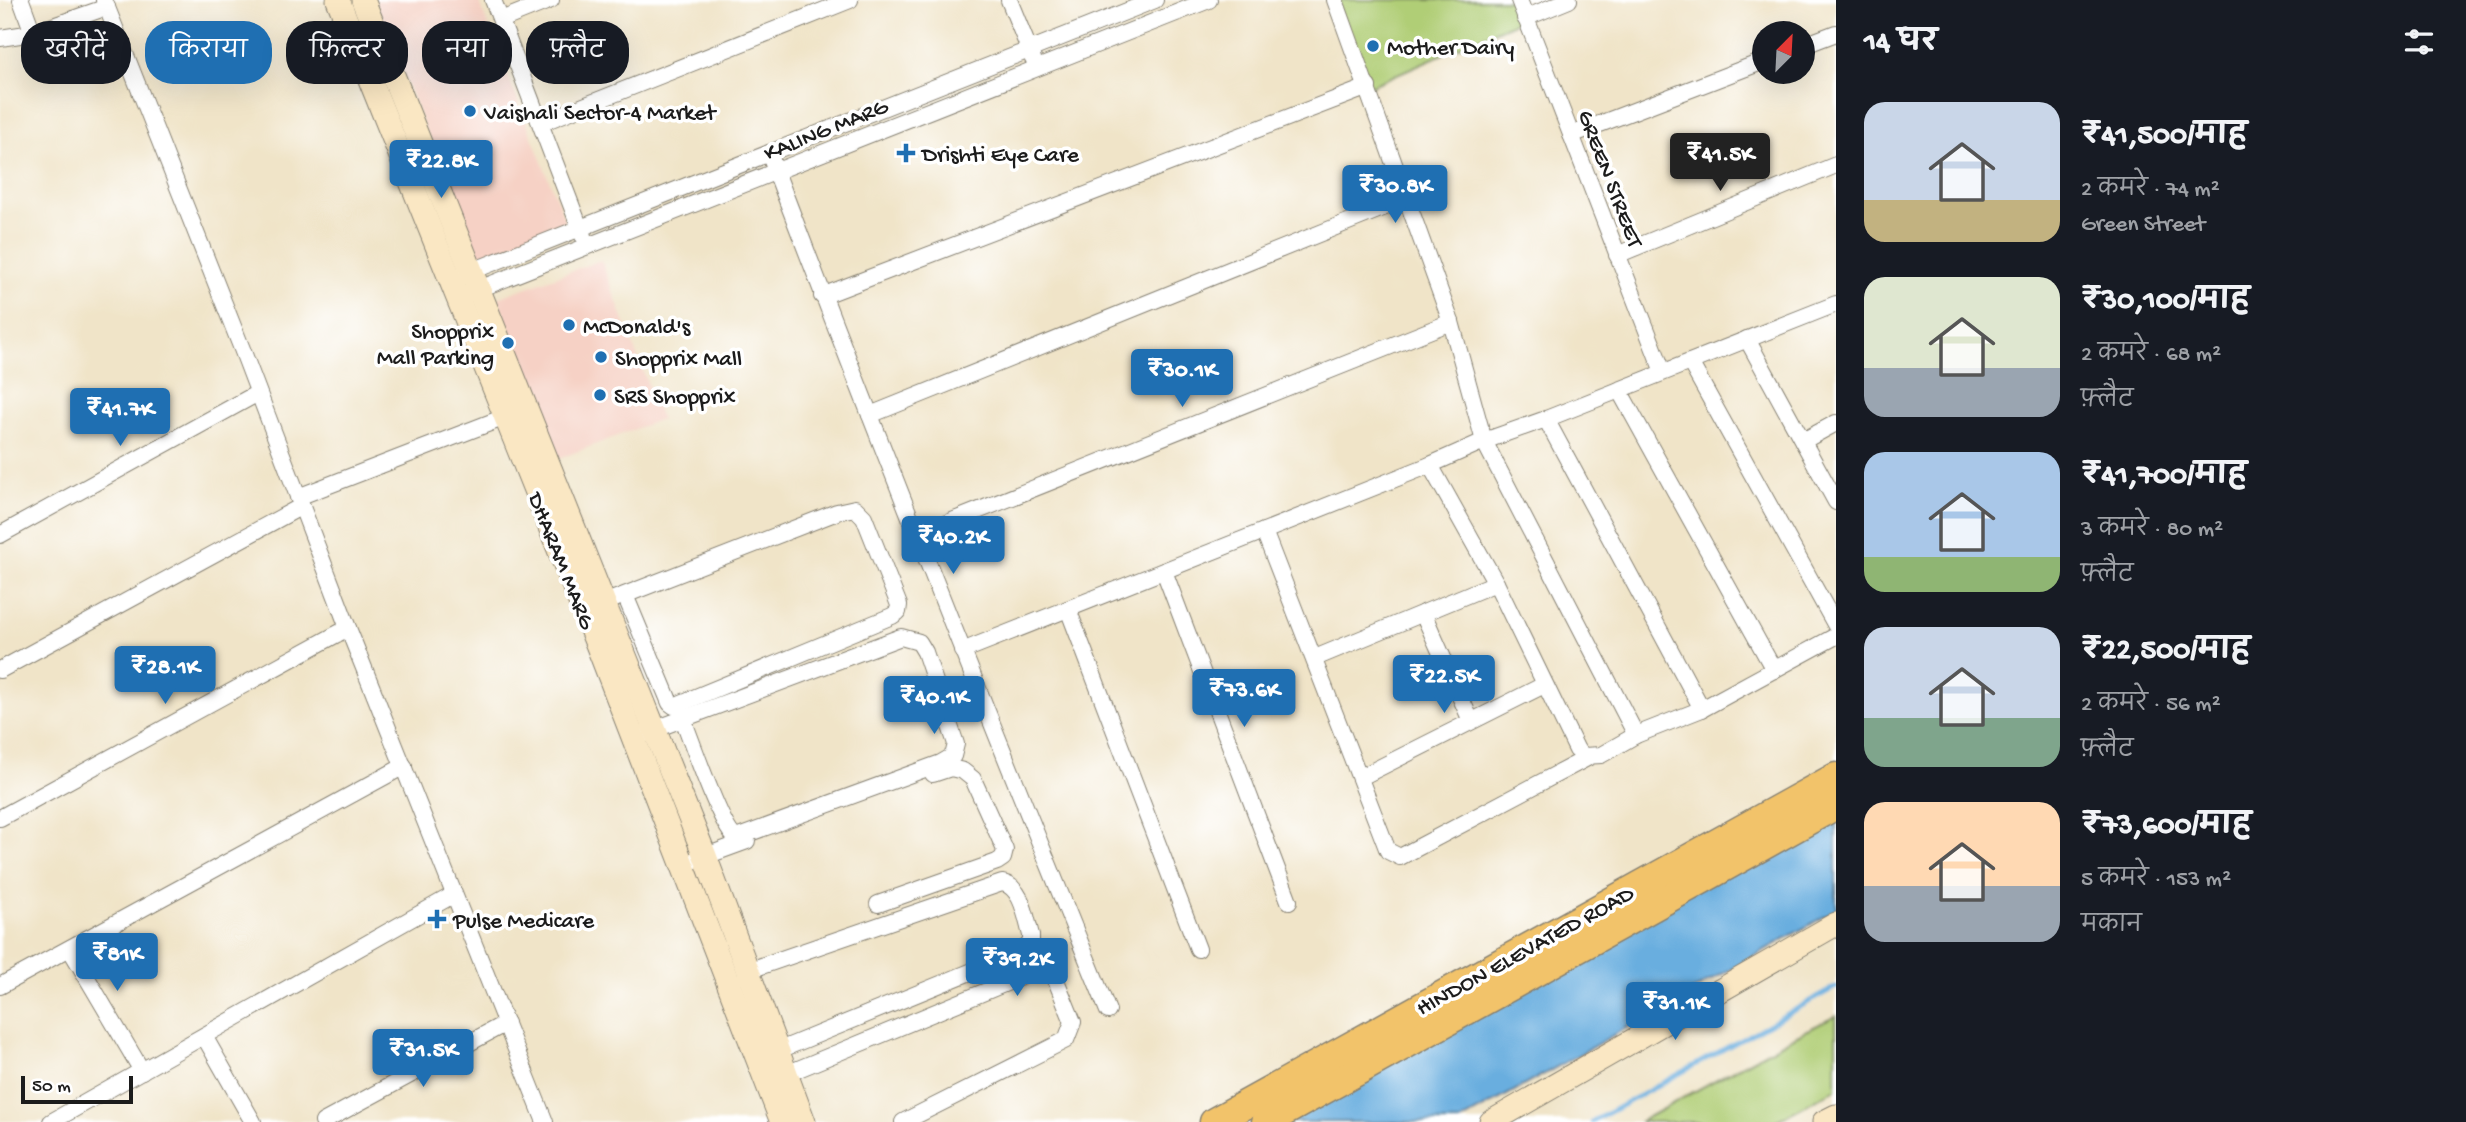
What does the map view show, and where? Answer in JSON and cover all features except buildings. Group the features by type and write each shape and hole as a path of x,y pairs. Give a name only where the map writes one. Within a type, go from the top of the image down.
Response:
{"highway":[{"name":"HINDON ELEVATED ROAD","path":"1214,1122 1836,777"},
{"name":"HINDON ELEVATED ROAD","path":"1266,1122 1836,805"}],"street":[{"path":"21,0 29,21"},
{"name":"DHARAM MARG","path":"338,0 604,603 607,639"},
{"name":"DHARAM MARG","path":"363,0 464,285 505,417 607,639 695,860 776,1078 804,1122"},
{"path":"493,0 587,246"},
{"path":"501,20 551,0"},
{"path":"541,123 850,0"},
{"path":"1009,0 1036,68"},
{"name":"KALING MARG","path":"464,285 580,228 1155,0"},
{"name":"KALING MARG","path":"464,285 587,246 1036,68 1189,4 1209,0"},
{"path":"1335,0 1451,322 1484,441 1636,735"},
{"name":"GREEN STREET","path":"1518,0 1663,372"},
{"path":"1525,18 1569,0"},
{"path":"63,21 106,4 348,628 545,1122"},
{"path":"1815,41 1836,33"},
{"path":"0,38 21,35"},
{"path":"1571,135 1752,66"},
{"path":"822,296 1368,87"},
{"path":"769,153 822,296 962,651 1108,1011"},
{"path":"1617,255 1836,165"},
{"path":"870,415 1405,199"},
{"path":"962,651 1430,465 1484,441 1836,304"},
{"path":"917,535 1451,322"},
{"path":"1747,339 1836,502"},
{"path":"1690,362 1836,626"},
{"path":"1619,390 1774,670"},
{"path":"0,535 258,393"},
{"path":"0,670 300,502 505,417"},
{"path":"1546,419 1702,709"},
{"path":"1803,441 1836,423"},
{"path":"1430,465 1496,583 1577,750 1589,757"},
{"path":"604,603 625,594 836,512 855,508 864,517 899,605 898,612 892,616 674,706 670,703 625,594"},
{"path":"1264,531 1388,851 1400,857 1589,757 1601,755 1636,735 1702,709 1836,636"},
{"path":"1164,571 1289,901"},
{"path":"1315,658 1496,583"},
{"path":"1068,609 1198,949"},
{"path":"1423,613 1471,721"},
{"path":"0,818 348,628"},
{"path":"644,734 683,719 901,637 919,642 925,652 956,744 953,756 941,763 736,838 732,836 722,816 683,719"},
{"path":"1361,777 1544,685"},
{"path":"0,986 404,766"},
{"path":"695,860 951,768 963,771 973,779 1005,850 1003,858 878,904"},
{"name":"DHARAM MARG","path":"695,860 747,971 778,1051 776,1078 782,1122"},
{"path":"747,971 1002,883 1010,884 1016,890 1031,935 1031,942 1024,950 778,1051"},
{"path":"51,1122 453,895"},
{"path":"1491,1122 1836,924"},
{"path":"70,949 142,1071"},
{"path":"776,1078 1035,971 1046,970 1053,973 1073,1022 1066,1040 903,1122"},
{"path":"323,1122 506,1023"},
{"path":"204,1036 253,1122"},
{"path":"1824,1122 1836,1115"}],"shaded area":[{"name":"Vaishali Sector-4 Market","path":"373,0 478,0 486,21 422,21 422,84 511,84 566,223 478,259 407,84 408,21 382,21"},
{"path":"601,260 661,419 558,459 498,298"}],"green space":[{"path":"1335,0 1519,0 1525,18 1368,87"},
{"path":"1836,1016 1836,1089 1774,1122 1639,1122 1797,1035"}],"water":[{"path":"1836,792 1836,910 1459,1122 1259,1122"}],"waterway":[{"path":"1592,1122 1836,987"}],"place":[{"name":"Mother Dairy","path":"1373,46"},
{"name":"Vaishali Sector-4 Market","path":"470,111"},
{"name":"Drishti Eye Care","path":"906,153"},
{"name":"McDonald's","path":"569,325"},
{"name":"Shopprix Mall Parking","path":"508,343"},
{"name":"Shopprix Mall","path":"601,357"},
{"name":"SRS Shopprix","path":"600,395"},
{"name":"Pulse Medicare","path":"437,919"}]}
